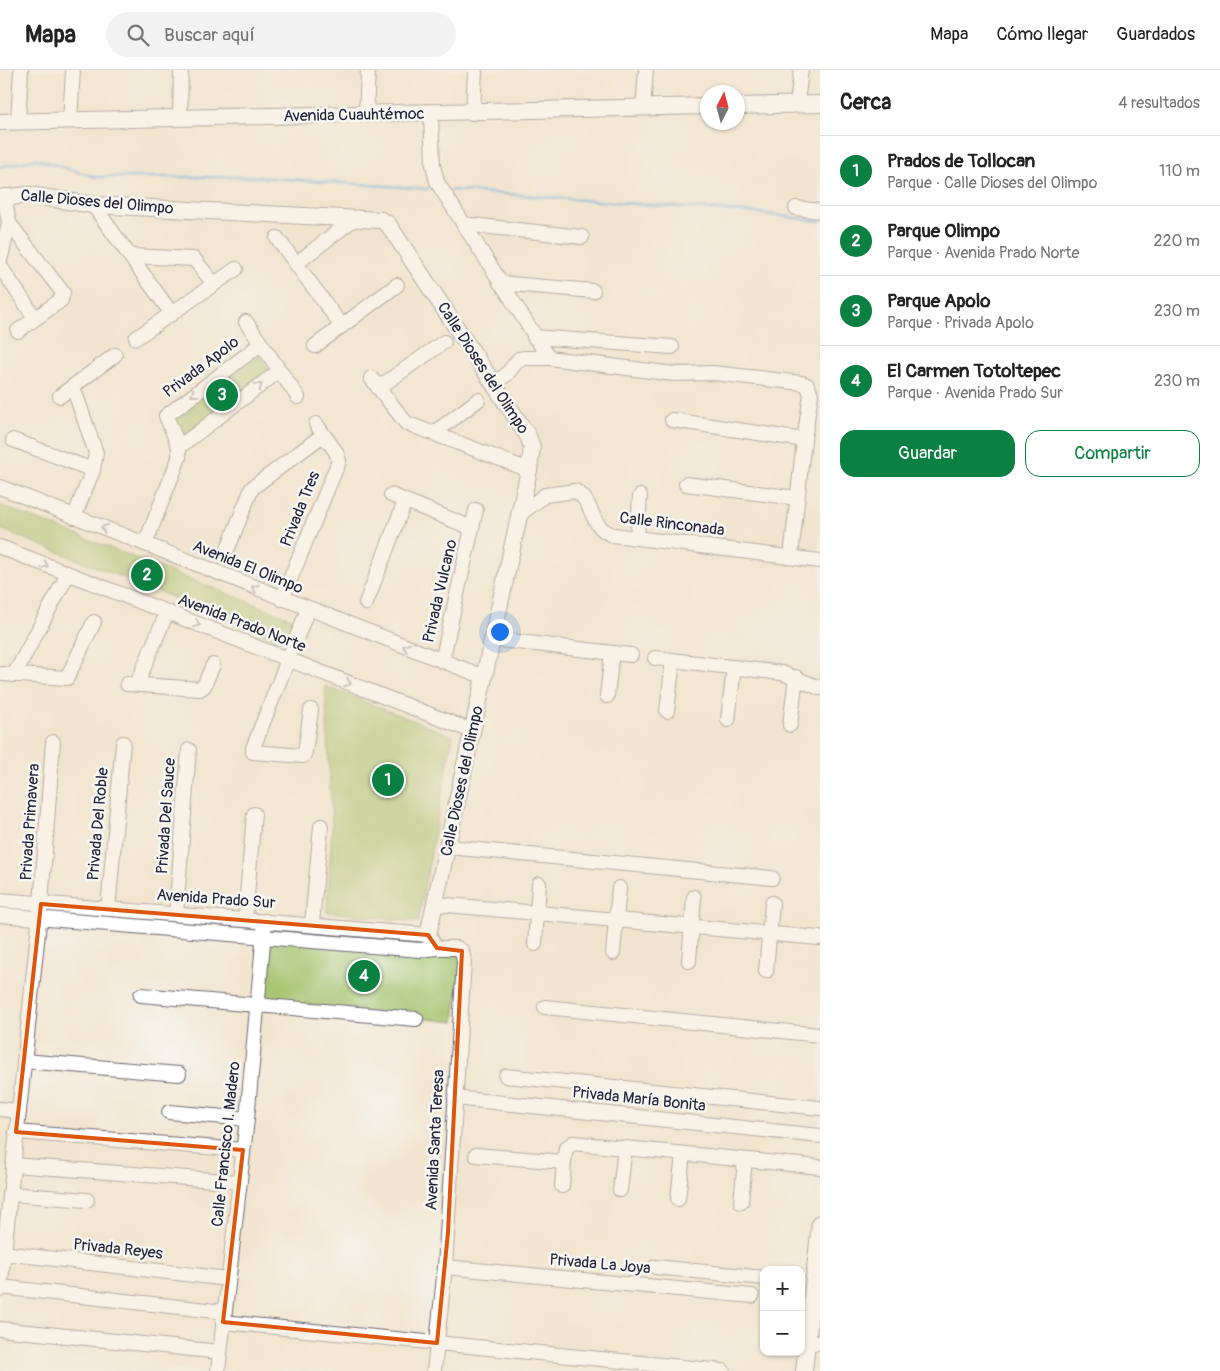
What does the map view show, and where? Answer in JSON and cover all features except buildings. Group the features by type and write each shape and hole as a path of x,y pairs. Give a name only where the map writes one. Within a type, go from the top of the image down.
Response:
{"main road":[{"path":"745,106 820,104"},
{"name":"Avenida Cuauhtémoc","path":"0,122 431,114 700,106"},
{"name":"Calle Dioses del Olimpo","path":"2,197 28,195 93,205 376,218 388,224 530,441 532,454 529,470 436,904 432,942"},
{"path":"804,1371 814,1343 808,1282 818,1266 820,1223"}],"street":[{"path":"18,122 21,70"},
{"path":"70,121 73,70"},
{"path":"180,118 181,70"},
{"path":"366,115 368,70"},
{"path":"473,113 475,70"},
{"path":"643,108 646,70"},
{"path":"797,104 801,70"},
{"path":"431,114 434,174 463,224 548,358"},
{"path":"2,197 9,222 63,293 61,300 18,331"},
{"path":"93,205 172,314"},
{"path":"796,208 820,211"},
{"path":"297,263 355,218"},
{"path":"9,222 0,259 35,318"},
{"path":"463,224 582,237"},
{"path":"277,238 342,326"},
{"path":"131,256 194,258 214,284"},
{"path":"136,338 236,269"},
{"path":"500,283 593,291"},
{"path":"315,346 397,285"},
{"name":"Privada Apolo","path":"246,322 298,397"},
{"path":"534,336 672,347"},
{"path":"444,342 375,383 406,423 529,470"},
{"name":"Privada Apolo","path":"178,447 166,419 168,413 261,344"},
{"path":"60,396 115,356"},
{"path":"493,384 506,375 519,359 548,358 674,374 713,373 807,385 811,394 802,440 798,498 790,556"},
{"path":"146,544 177,464 178,447 280,371"},
{"path":"73,387 96,453 93,470 74,517"},
{"path":"434,433 478,400"},
{"path":"672,420 802,440"},
{"name":"Privada Tres","path":"228,548 252,488 319,429 336,452 339,460 282,599"},
{"path":"13,440 93,470"},
{"path":"686,484 798,498"},
{"name":"Avenida El Olimpo","path":"0,487 484,677"},
{"name":"Calle Rinconada","path":"519,515 545,495 575,491 584,499 599,528 613,534 820,561"},
{"name":"Privada Vulcano","path":"392,495 472,528"},
{"path":"637,538 640,496"},
{"path":"366,603 405,501"},
{"name":"Privada Vulcano","path":"442,661 476,510"},
{"name":"Avenida Prado Norte","path":"2,551 168,612 472,731"},
{"path":"68,574 8,675 67,678 94,622"},
{"path":"308,609 252,748 253,752 303,756 311,710"},
{"path":"168,612 132,684 200,689 204,686 213,665"},
{"path":"492,639 631,655"},
{"path":"607,696 612,653"},
{"path":"655,658 774,671 796,677 820,688"},
{"path":"668,711 673,660"},
{"path":"728,720 734,667"},
{"path":"790,725 796,677"},
{"name":"Privada Primavera","path":"0,1288 3,1232 16,1166 16,1132 40,918 53,742"},
{"name":"Privada Del Roble","path":"108,909 123,743"},
{"name":"Privada Del Sauce","path":"176,914 188,750"},
{"path":"245,919 254,814"},
{"path":"312,924 321,826"},
{"path":"448,847 772,878"},
{"path":"535,944 539,884"},
{"path":"613,953 619,888"},
{"path":"689,961 694,897"},
{"name":"Avenida Prado Sur","path":"0,900 312,924 432,942"},
{"path":"766,971 772,903"},
{"path":"436,904 819,938"},
{"path":"0,915 420,950 432,942"},
{"name":"Calle Francisco I. Madero","path":"218,1371 247,1119 265,921"},
{"name":"Avenida Santa Teresa","path":"432,942 457,948 464,956 445,1267 434,1371"},
{"path":"140,995 416,1019"},
{"path":"545,1007 820,1035"},
{"path":"24,1061 179,1074"},
{"path":"506,1076 820,1108"},
{"name":"Privada María Bonita","path":"455,1098 820,1136"},
{"path":"0,1109 19,1111"},
{"path":"169,1112 247,1119"},
{"path":"16,1132 243,1150"},
{"path":"562,1186 566,1148 572,1143 820,1167"},
{"path":"620,1190 625,1148"},
{"path":"678,1199 683,1154"},
{"path":"476,1155 564,1162"},
{"path":"741,1202 745,1160"},
{"path":"16,1166 240,1182"},
{"path":"10,1194 87,1200"},
{"name":"Privada Reyes","path":"3,1254 228,1279"},
{"name":"Privada La Joya","path":"445,1267 752,1296"},
{"path":"655,1267 760,1278"},
{"path":"0,1288 437,1342 723,1371"},
{"path":"0,1329 220,1352"}],"highlighted area":[{"path":"41,904 428,935 437,948 462,951 448,1232 437,1343 223,1322 243,1150 16,1132"}],"green space":[{"path":"259,356 270,371 180,439 172,419"},
{"path":"0,505 295,620 285,642 0,529"},
{"path":"325,686 453,736 418,922 327,912 332,823"},
{"path":"272,936 462,951 454,1022 267,1000"}],"waterway":[{"path":"0,167 36,159 95,177 257,177 428,189"},
{"path":"451,190 758,213 820,221"}],"place":[{"name":"Parque Apolo","path":"222,395"},
{"name":"Parque Olimpo","path":"147,575"},
{"name":"Prados de Tollocan","path":"388,780"},
{"name":"El Carmen Totoltepec","path":"364,976"}]}
